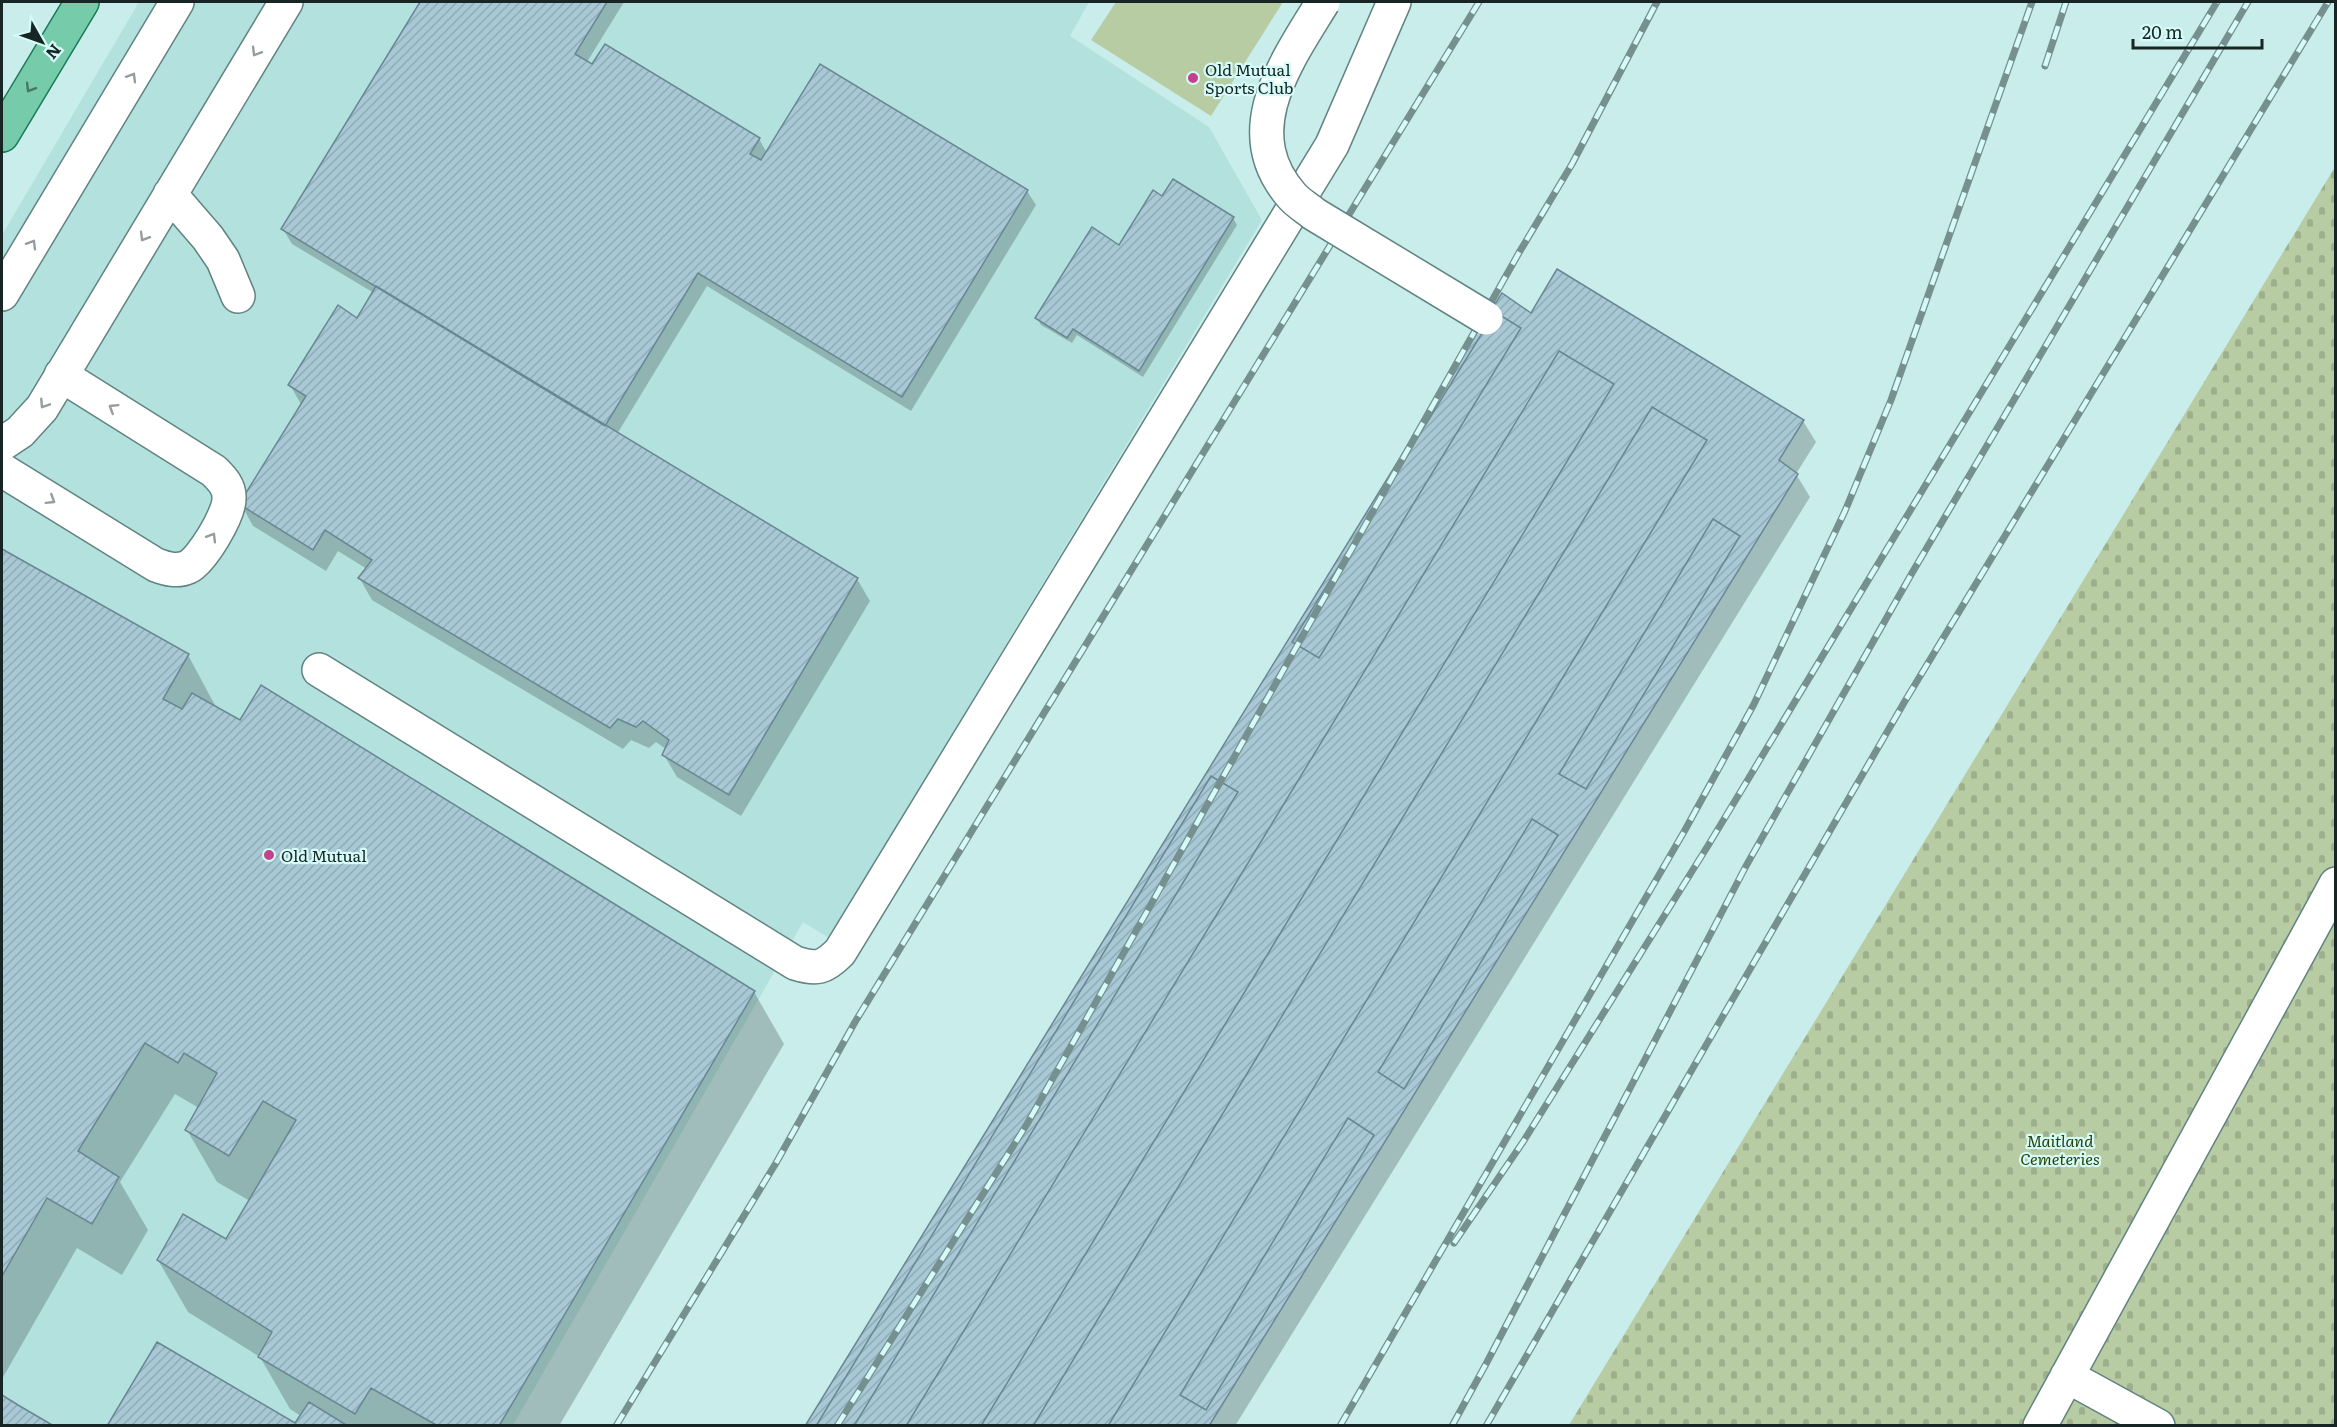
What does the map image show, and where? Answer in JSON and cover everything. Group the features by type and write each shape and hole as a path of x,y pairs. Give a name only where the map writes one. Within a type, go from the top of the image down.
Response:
{"main road":[{"path":"2,135 82,2"}],"lane":[{"path":"2,294 177,2"},
{"path":"2,444 20,432 42,408 286,2"},
{"path":"1323,2 1273,91 1266,120 1269,152 1279,177 1293,197 1314,214 1486,318"},
{"path":"320,670 795,963 812,968 828,964 840,952 1332,145 1394,2"},
{"path":"170,194 208,238 223,260 238,296"},
{"path":"2,470 156,565 172,570 189,566 201,555 225,515 229,499 226,483 214,471 61,375"},
{"path":"2040,1425 2336,884"},
{"path":"2067,1376 2158,1425"}],"shaded area":[{"path":"139,2 1089,2 1070,36 1209,127 1262,220 829,938 803,922 513,1425 2,1426 2,235"}],"green space":[{"name":"Old Mutual Sports Club","path":"1116,2 1283,2 1211,116 1091,40"},
{"name":"Maitland Cemeteries","path":"2335,167 2335,1425 1569,1425"}],"building":[{"path":"420,2 607,2 575,54 592,64 605,44 760,138 750,154 761,160 820,64 1028,190 902,397 698,273 605,426 281,229"},
{"path":"1173,179 1234,217 1139,371 1073,329 1067,338 1035,318 1092,227 1119,245 1153,190 1162,196"},
{"path":"1557,269 1804,420 1779,460 1798,474 1209,1426 805,1426 1502,293 1531,313"},
{"path":"376,286 858,578 729,795 662,755 669,740 643,721 636,727 618,719 610,728 358,578 372,560 325,530 313,550 239,504 306,396 288,385 338,305 357,318"},
{"path":"1495,312 1521,328 1319,658 1292,642"},
{"path":"1559,351 1614,384 981,1426 906,1426"},
{"path":"1652,407 1707,440 1108,1426 1033,1426"},
{"path":"1713,519 1740,536 1586,789 1559,774"},
{"name":"Old Mutual","path":"2,549 189,654 163,699 182,709 192,693 240,720 261,685 755,991 499,1426 438,1426 371,1388 355,1414 258,1357 272,1332 157,1260 183,1214 226,1239 296,1120 263,1101 229,1156 185,1130 217,1073 184,1053 178,1063 145,1043 78,1151 119,1177 92,1224 47,1198 2,1276"},
{"path":"1211,776 1238,792 854,1426 816,1426"},
{"path":"1532,819 1558,835 1404,1089 1378,1072"},
{"path":"1348,1118 1374,1135 1206,1410 1180,1395"},
{"path":"157,1342 295,1423 309,1402 348,1426 107,1426"},
{"path":"2,1395 18,1405 54,1426 2,1426"}],"railway":[{"path":"616,1426 776,1163 855,1022 1479,2"},
{"path":"837,1426 1027,1124 1520,251 1572,164 1657,2"},
{"path":"1340,1426 1685,830 1754,704 1845,511 1891,400 2032,2"},
{"path":"2045,66 2066,2"},
{"path":"1454,1243 1523,1142 1709,844 2217,2"},
{"path":"1452,1426 1746,866 1912,573 2248,2"},
{"path":"1486,1426 1905,701 2328,2"}],"place":[{"name":"Old Mutual Sports Club","path":"1193,78"},
{"name":"Old Mutual","path":"269,855"}]}
